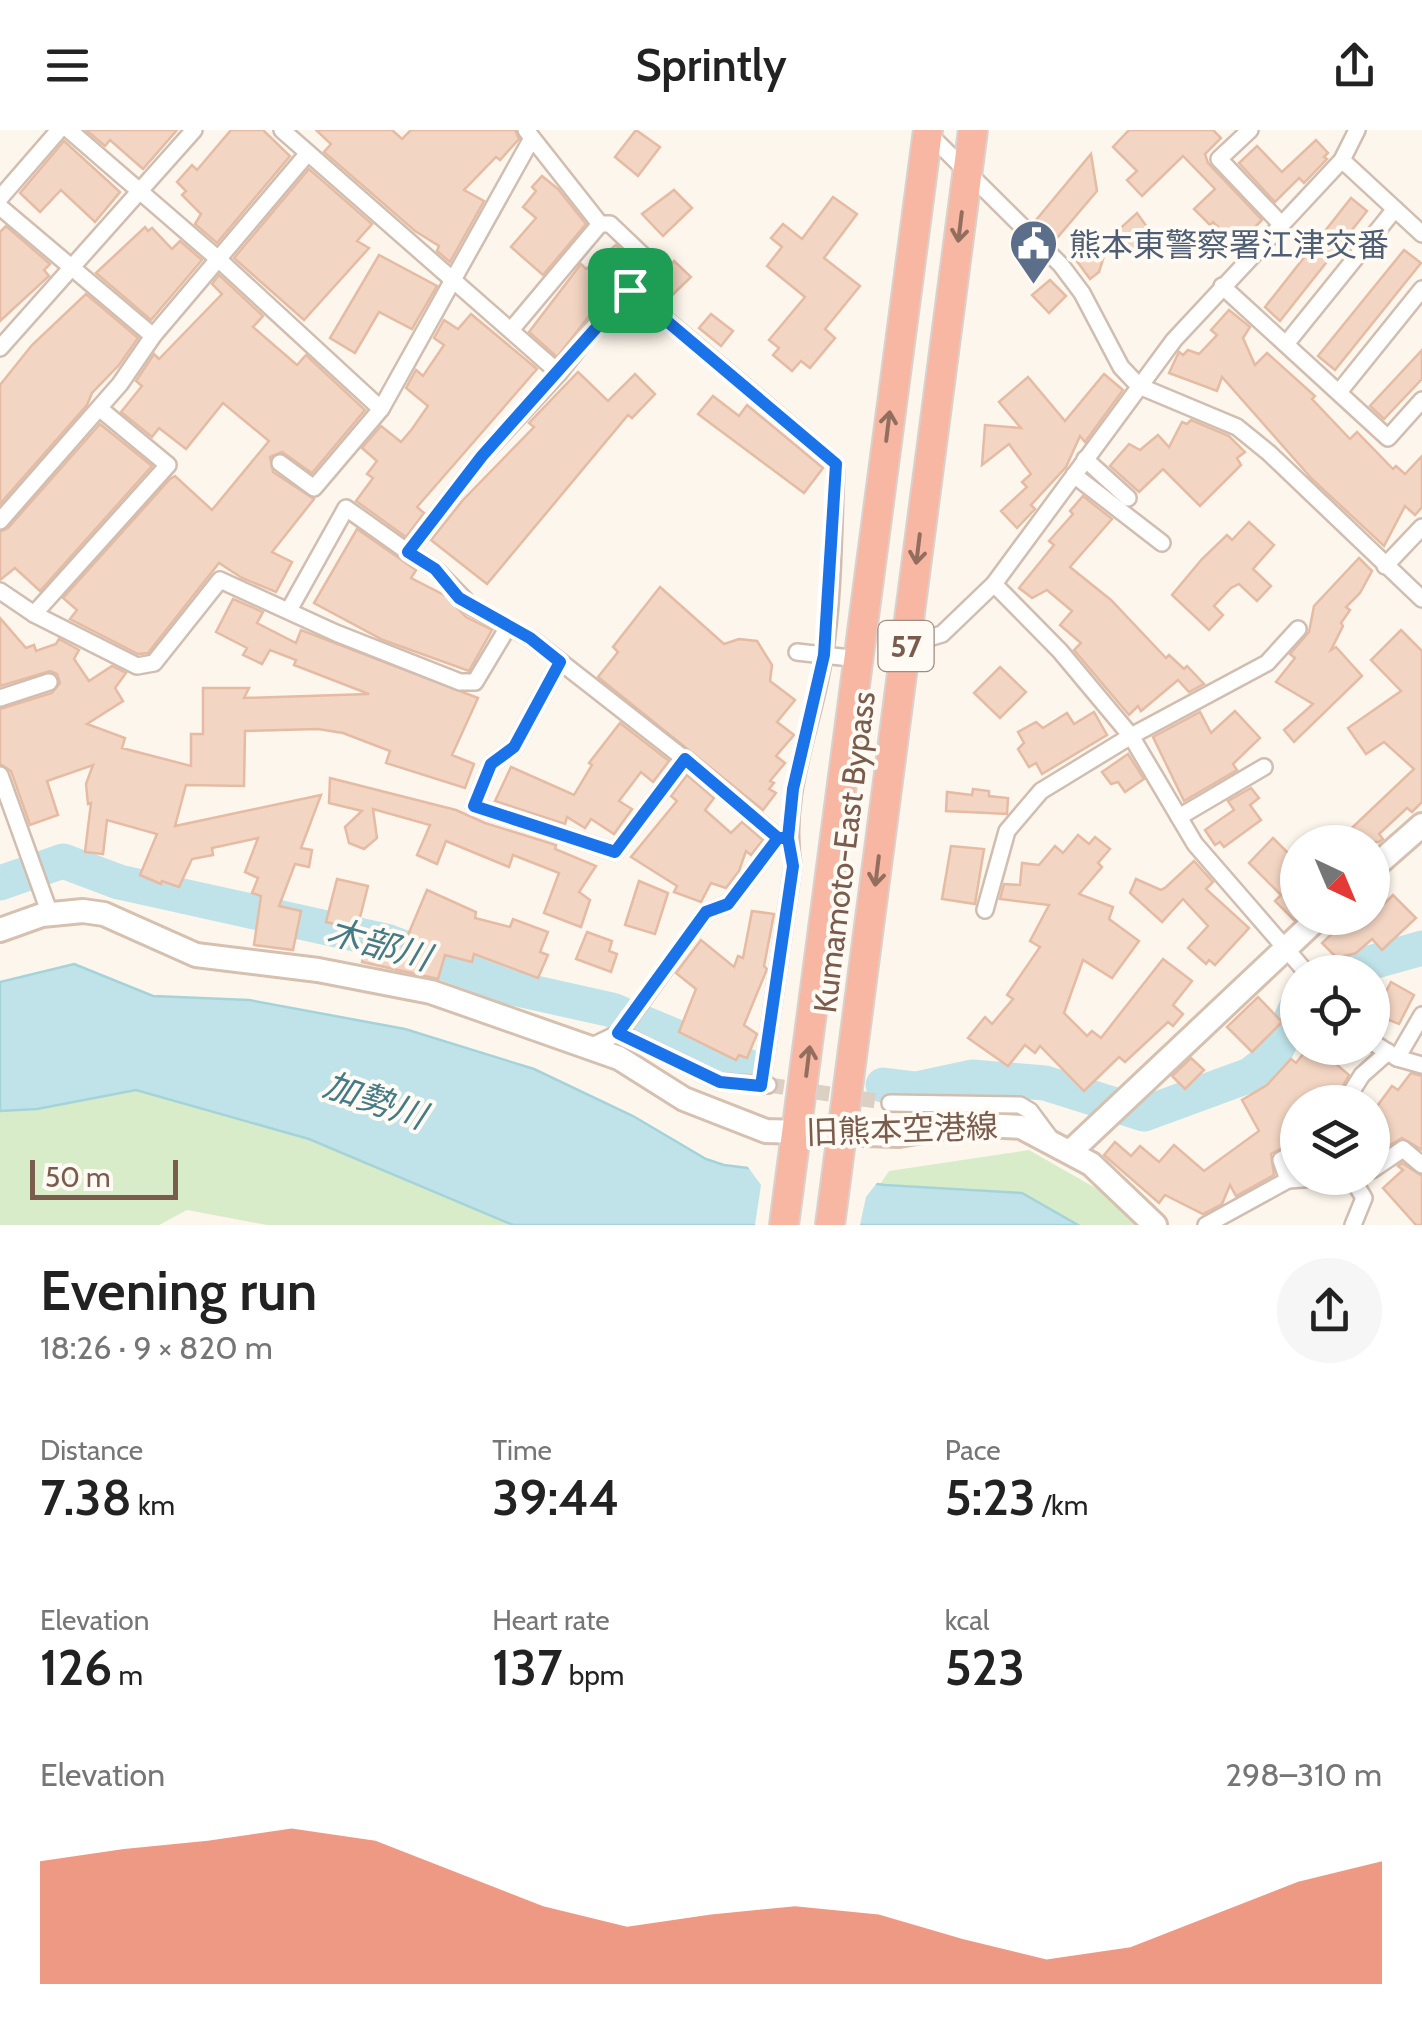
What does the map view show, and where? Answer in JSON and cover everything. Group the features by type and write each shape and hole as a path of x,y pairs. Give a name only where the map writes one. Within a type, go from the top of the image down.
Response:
{"highway":[{"name":"Kumamoto-East Bypass","path":"830,1225 973,130"},
{"name":"Kumamoto-East Bypass","path":"784,1225 927,131"}],"street":[{"path":"0,198 59,130"},
{"path":"69,130 381,408"},
{"path":"0,348 194,130"},
{"path":"282,130 559,373"},
{"path":"906,645 942,634 994,584 1139,386 1222,286 1342,160 1356,130"},
{"path":"927,131 1061,265 1082,293 1121,367 1139,386 1237,427 1422,600"},
{"path":"1241,133 1219,159 1281,224"},
{"path":"280,463 314,488 381,408 454,280 528,135 600,224"},
{"path":"0,521 99,408 216,258 308,152"},
{"path":"1342,160 1422,234"},
{"path":"0,207 153,336"},
{"path":"1286,344 1395,209"},
{"path":"408,552 482,456 630,290 647,276 651,263 610,224 600,224 510,330"},
{"path":"1222,286 1388,438 1420,405"},
{"path":"1339,392 1422,289"},
{"path":"592,1046 618,1033 706,912 728,904 783,838 824,655 836,464 630,290"},
{"path":"34,614 168,466 99,408"},
{"path":"1085,459 1128,498"},
{"path":"1074,475 1162,543"},
{"path":"288,610 346,508 435,569 459,598 560,662 783,838 793,866 765,1085 720,1082 618,1033"},
{"path":"1386,566 1422,527"},
{"path":"0,591 118,660 146,667 220,580 336,634 460,682 475,682 508,627"},
{"path":"994,584 1060,651 1131,736 1195,844 1293,955"},
{"path":"985,910 1007,832 1040,791 1131,736 1267,663 1298,629"},
{"path":"797,652 859,660"},
{"path":"560,662 514,747 491,764 474,806 615,852 685,759"},
{"path":"0,698 49,682"},
{"path":"1179,817 1264,766"},
{"path":"0,775 50,914"},
{"path":"1390,853 1422,825"},
{"name":"旧熊本空港線","path":"0,930 50,914 104,914 196,955 318,970 430,992 592,1046 619,1058 684,1100 796,1144 844,1132 899,1135 964,1124 1006,1124 1063,1147 1102,1174 1155,1225"},
{"path":"890,1103 1020,1105 1063,1147 1136,1089 1299,935"},
{"path":"1356,1085 1362,1075 1393,1055 1422,1015"},
{"path":"1390,1053 1422,1064"},
{"path":"1390,1157 1402,1149 1422,1166"},
{"path":"1206,1225 1280,1184"},
{"path":"1354,1225 1362,1195"}],"green space":[{"path":"136,1090 309,1139 513,1225 267,1225 187,1210 159,1225 0,1225 0,1111 37,1109"},
{"path":"1029,1150 1099,1190 1137,1225 861,1225 863,1210 889,1171"}],"water":[{"name":"加勢川","path":"74,964 153,996 249,1000 405,1029 534,1069 724,1165 885,1185 1022,1193 1078,1225 513,1225 309,1139 136,1090 37,1109 0,1111 0,982"}],"pier":[{"path":"745,1163 880,1179 866,1197 860,1225 755,1225 761,1185"}],"building":[{"path":"86,130 177,130 143,169 110,140 105,146"},
{"path":"231,130 263,130 290,156 217,243 195,224 201,214 182,195 186,191 177,182 192,165 197,170"},
{"path":"316,130 392,130 402,139 411,130 515,130 519,139 464,190 484,201 450,262 437,251 439,246 415,231 324,152 331,144"},
{"path":"636,130 660,147 638,176 615,157"},
{"path":"1129,130 1213,130 1221,138 1205,154 1208,163 1262,220 1254,228 1258,232 1244,246 1236,238 1233,242 1213,222 1210,225 1194,209 1215,189 1183,156 1142,196 1127,180 1137,171 1113,147"},
{"path":"1316,140 1328,153 1324,157 1327,159 1304,183 1299,178 1275,202 1239,163 1257,146 1282,172"},
{"path":"64,141 120,192 95,222 61,190 40,212 20,193"},
{"path":"1091,154 1097,191 1057,238 1036,220"},
{"path":"309,169 372,224 357,241 369,248 304,320 234,258"},
{"path":"542,176 558,189 586,224 543,275 511,247 536,218 523,207"},
{"path":"674,190 692,208 663,236 642,214"},
{"path":"833,197 857,214 824,258 860,286 825,329 835,338 810,368 801,361 792,371 773,355 779,348 769,340 805,297 767,266 782,247 771,238 783,224 802,239"},
{"path":"1351,198 1367,211 1280,321 1265,307"},
{"path":"1137,213 1157,241 1139,259 1114,234"},
{"path":"6,226 50,264 44,270 49,276 0,321 0,232"},
{"path":"145,227 148,231 152,228 172,249 180,241 202,260 151,320 96,273"},
{"path":"616,245 638,267 597,306 557,357 529,332 581,264 586,269"},
{"path":"1096,245 1104,256 1099,272 1090,279 1076,260"},
{"path":"1404,250 1421,263 1335,370 1318,356"},
{"path":"379,255 437,286 412,329 379,312 355,353 330,338"},
{"path":"674,261 691,277 664,303 648,290"},
{"path":"219,275 263,316 253,327 297,365 306,355 365,410 312,473 282,452 270,457 273,472 314,499 272,552 292,562 276,592 219,563 148,653 138,654 70,619 77,610 63,598 170,479 175,476 212,510 269,441 223,403 186,449 159,428 152,437 121,412 142,386 136,381 154,354 159,359 222,294 212,284"},
{"path":"1050,280 1066,296 1049,313 1032,295"},
{"path":"86,294 138,338 92,393 87,405 0,504 0,385 32,345"},
{"path":"1229,310 1250,327 1243,338 1255,365 1267,353 1315,396 1312,399 1350,439 1357,432 1393,469 1396,466 1405,474 1422,456 1422,507 1415,515 1405,506 1384,546 1312,479 1222,377 1217,391 1169,373 1179,352 1199,354 1217,335 1211,330"},
{"path":"471,314 537,369 417,507 424,513 406,537 356,501 373,478 367,474 377,461 362,448 381,426 401,442 412,429 428,406 406,388 416,370 423,376 444,345 434,338 444,320 458,329"},
{"path":"711,314 733,331 721,346 699,328"},
{"path":"1422,350 1422,379 1384,419 1370,406"},
{"path":"578,372 608,401 635,374 655,394 632,418 628,415 487,584 431,540 463,500 534,427 529,423"},
{"path":"1104,374 1123,390 1085,442 1080,436 1066,467 1031,505 1035,509 1017,528 1001,511 1027,487 1022,482 1031,474 1009,444 982,465 985,425 1021,428 999,402 1028,377 1065,421"},
{"path":"713,396 739,416 747,405 823,468 804,493 698,414"},
{"path":"1191,420 1229,436 1245,452 1237,458 1241,465 1200,506 1163,469 1139,492 1110,466 1129,444 1140,450 1158,435 1169,447 1182,422 1187,424"},
{"path":"100,424 152,466 40,591 15,568 0,580 0,532 8,528"},
{"path":"1083,496 1112,519 1070,567 1111,600 1166,658 1169,655 1184,669 1187,666 1204,684 1189,692 1178,680 1141,711 1138,706 1129,715 1074,650 1081,643 1060,625 1072,611 1047,590 1032,598 1019,588 1054,545 1049,541"},
{"path":"1249,522 1274,545 1253,569 1271,586 1257,601 1239,584 1231,588 1214,606 1223,615 1209,630 1172,595 1227,535 1232,540"},
{"path":"357,529 416,570 411,578 446,596 466,617 492,630 469,671 383,640 314,603"},
{"path":"1359,558 1372,571 1360,593 1346,607 1350,610 1331,650 1336,647 1362,676 1294,742 1284,730 1313,704 1276,682 1295,658 1290,654 1309,632 1314,606"},
{"path":"660,587 724,644 739,639 757,641 772,665 770,681 795,700 777,722 794,735 776,756 785,763 770,781 774,783 769,789 776,793 763,810 598,677 618,652 613,647"},
{"path":"233,599 263,612 257,623 296,643 301,630 478,698 452,755 474,764 465,788 386,763 390,751 343,733 318,729 245,731 244,786 186,785 175,826 321,795 301,848 312,850 309,867 295,864 279,906 301,911 293,950 254,945 261,896 252,893 258,878 245,872 258,838 212,848 213,855 192,859 179,887 162,881 161,884 140,875 157,834 107,820 103,854 85,852 91,803 88,804 86,784 93,765 47,781 58,815 30,825 11,771 0,764 0,709 52,693 60,683 57,674 50,671 0,686 0,618 26,648 34,645 36,651 56,644 59,639 79,650 74,659 89,681 112,666 126,673 115,688 123,701 87,724 125,738 122,748 191,766 191,734 203,734 203,688 249,688 244,698 369,694 294,665 296,660 270,650 262,664 243,655 247,648 216,632"},
{"path":"1401,630 1422,651 1422,802 1412,812 1407,808 1389,825 1355,825 1414,769 1384,742 1366,754 1348,728 1401,691 1371,660"},
{"path":"1000,667 1026,692 1000,718 974,693"},
{"path":"1235,711 1260,738 1233,764 1237,770 1184,801 1153,737 1200,712 1211,733"},
{"path":"1094,712 1107,735 1042,774 1036,763 1029,767 1018,749 1024,743 1018,732 1036,722 1043,728 1067,713 1074,724"},
{"path":"620,723 669,761 653,782 641,772 619,801 632,809 614,834 591,819 585,828 567,817 565,824 495,801 511,767 574,795 592,765 589,763"},
{"path":"1128,754 1144,779 1125,792 1118,782 1111,784 1102,772"},
{"path":"687,775 714,798 705,810 731,833 742,822 763,840 751,855 746,851 739,871 726,888 711,883 701,902 674,892 677,886 631,857 677,801 671,796"},
{"path":"330,778 456,810 556,845 555,849 596,866 579,892 590,900 581,927 544,913 559,873 513,855 509,867 446,841 437,864 417,855 430,825 373,809 377,838 364,849 349,843 345,827 362,811 329,803"},
{"path":"1251,788 1259,798 1250,805 1261,820 1224,847 1220,842 1215,845 1205,830 1234,810 1228,801"},
{"path":"973,789 1008,798 1007,814 946,811 947,792 972,795"},
{"path":"1078,835 1089,844 1095,837 1110,849 1098,863 1102,867 1079,894 1113,907 1109,919 1139,941 1112,978 1083,960 1064,1013 1087,1036 1092,1031 1101,1038 1163,959 1192,981 1173,1005 1183,1014 1173,1026 1168,1022 1125,1062 1119,1057 1084,1091 1040,1046 1035,1053 1025,1045 1008,1066 968,1038 985,1017 992,1024 1013,999 1007,995 1040,947 1030,941 1049,905 1000,899 1004,884 1020,885 1022,863 1039,865 1055,846 1063,853"},
{"path":"1273,838 1280,845 1280,894 1249,863"},
{"path":"951,846 984,849 975,904 942,899"},
{"path":"1194,861 1213,882 1206,889 1249,928 1215,965 1209,960 1206,964 1188,948 1208,926 1183,899 1162,922 1130,893 1136,879 1161,890"},
{"path":"337,879 368,886 357,929 326,922"},
{"path":"639,881 668,893 655,934 625,925"},
{"path":"427,890 476,912 475,918 510,927 513,919 548,932 540,952 548,955 538,978 474,954 472,962 445,955 438,979 362,962 366,945 400,954"},
{"path":"1393,895 1416,918 1382,950 1372,939 1356,953 1334,955 1322,943 1331,935 1390,935"},
{"path":"752,911 774,914 764,966 767,969 744,1025 757,1034 747,1058 739,1055 736,1060 679,1032 696,989 676,973 701,940 734,967 738,956 743,958"},
{"path":"587,932 612,941 609,951 617,954 611,972 576,959"},
{"path":"1390,984 1414,995 1399,1024 1390,1020"},
{"path":"1258,997 1280,1020 1252,1052 1227,1027"},
{"path":"1191,1058 1204,1070 1185,1089 1172,1076"},
{"path":"1285,1065 1337,1065 1349,1075 1343,1085 1280,1085 1280,1149 1271,1154 1274,1175 1236,1196 1230,1185 1222,1204 1203,1214 1165,1195 1159,1203 1104,1155 1115,1142 1131,1156 1140,1146 1159,1162 1174,1145 1204,1171 1259,1131 1242,1100 1267,1085"},
{"path":"1411,1073 1422,1076 1422,1150 1402,1138 1390,1145 1390,1089 1398,1090"},
{"path":"1402,1163 1422,1176 1422,1225 1416,1225 1389,1195 1390,1182 1403,1170 1398,1166"}],"waterway":[{"name":"木部川","path":"0,883 63,861 119,882 386,941 509,987 612,1010 752,1068"},
{"name":"木部川","path":"1390,957 1422,948"},
{"name":"木部川","path":"883,1085 916,1089 972,1077 1045,1083 1144,1114 1250,1075 1273,1057 1280,1042"}],"tunnel":[{"path":"769,1085 890,1103"}],"place":[{"name":"熊本東警察署江津交番","path":"1034,286"}],"route":[{"path":"630,290 482,456 408,552 435,569 459,598 530,638 560,662 514,747 491,764 474,806 615,852 685,759 778,838 788,838 793,866 761,1086 720,1082 618,1033 706,912 728,904 778,838 788,838 793,789 824,655 836,464 630,290"}]}
